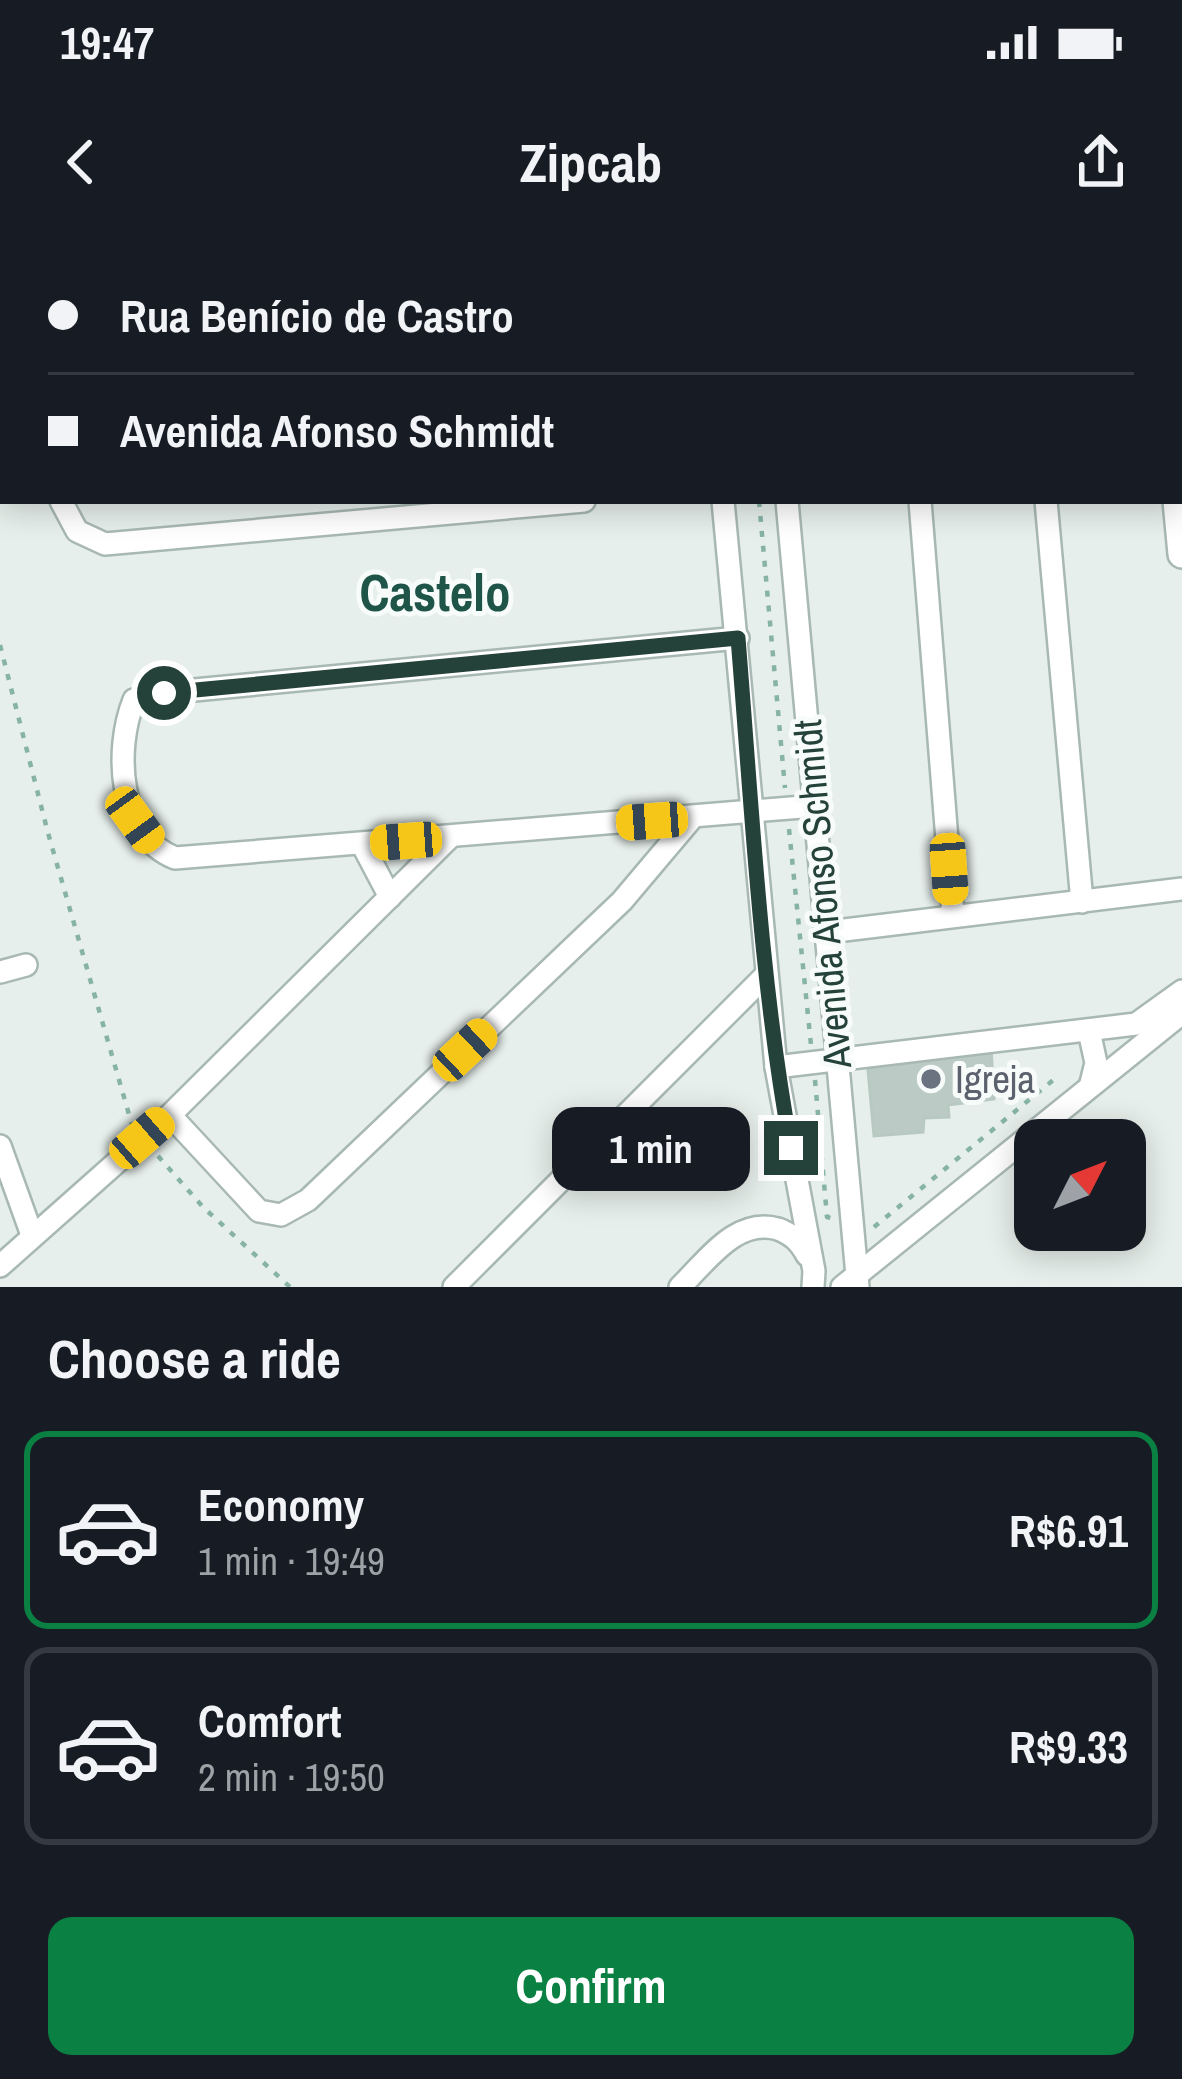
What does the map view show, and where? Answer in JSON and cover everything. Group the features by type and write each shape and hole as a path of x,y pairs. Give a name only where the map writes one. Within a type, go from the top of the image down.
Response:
{"street":[{"path":"63,504 77,531 105,544 551,504"},
{"name":"Avenida Afonso Schmidt","path":"723,504 776,1066 813,1279"},
{"name":"Avenida Afonso Schmidt","path":"787,504 828,932 853,1282"},
{"path":"920,504 953,915"},
{"path":"1046,504 1082,902"},
{"path":"1177,504 1182,554"},
{"path":"738,638 164,693 134,700 122,730 125,784 135,820 156,850 175,858 815,806"},
{"path":"170,1115 259,1211 281,1215 308,1200 622,901 692,818"},
{"path":"0,1266 170,1115 450,837"},
{"path":"362,844 390,897"},
{"path":"828,932 1182,889"},
{"path":"0,972 26,965"},
{"path":"454,1287 766,975"},
{"path":"776,1066 1136,1024 1182,991"},
{"path":"853,1282 1182,1013"},
{"path":"1089,1031 1096,1063 1091,1084"},
{"path":"0,1146 32,1234"},
{"path":"680,1287 729,1239 761,1226 794,1236 803,1246 813,1279"}],"path":[{"path":"0,645 132,1127 203,1207 290,1287"}],"building":[{"name":"Igreja","path":"991,1047 994,1099 948,1105 949,1117 924,1118 923,1132 874,1136 867,1059"}],"place":[{"name":"Igreja","path":"931,1079"}],"district":[{"name":"Castelo","path":"435,593"}],"route":[{"path":"164,693 738,638 766,975 791,1148"}]}
